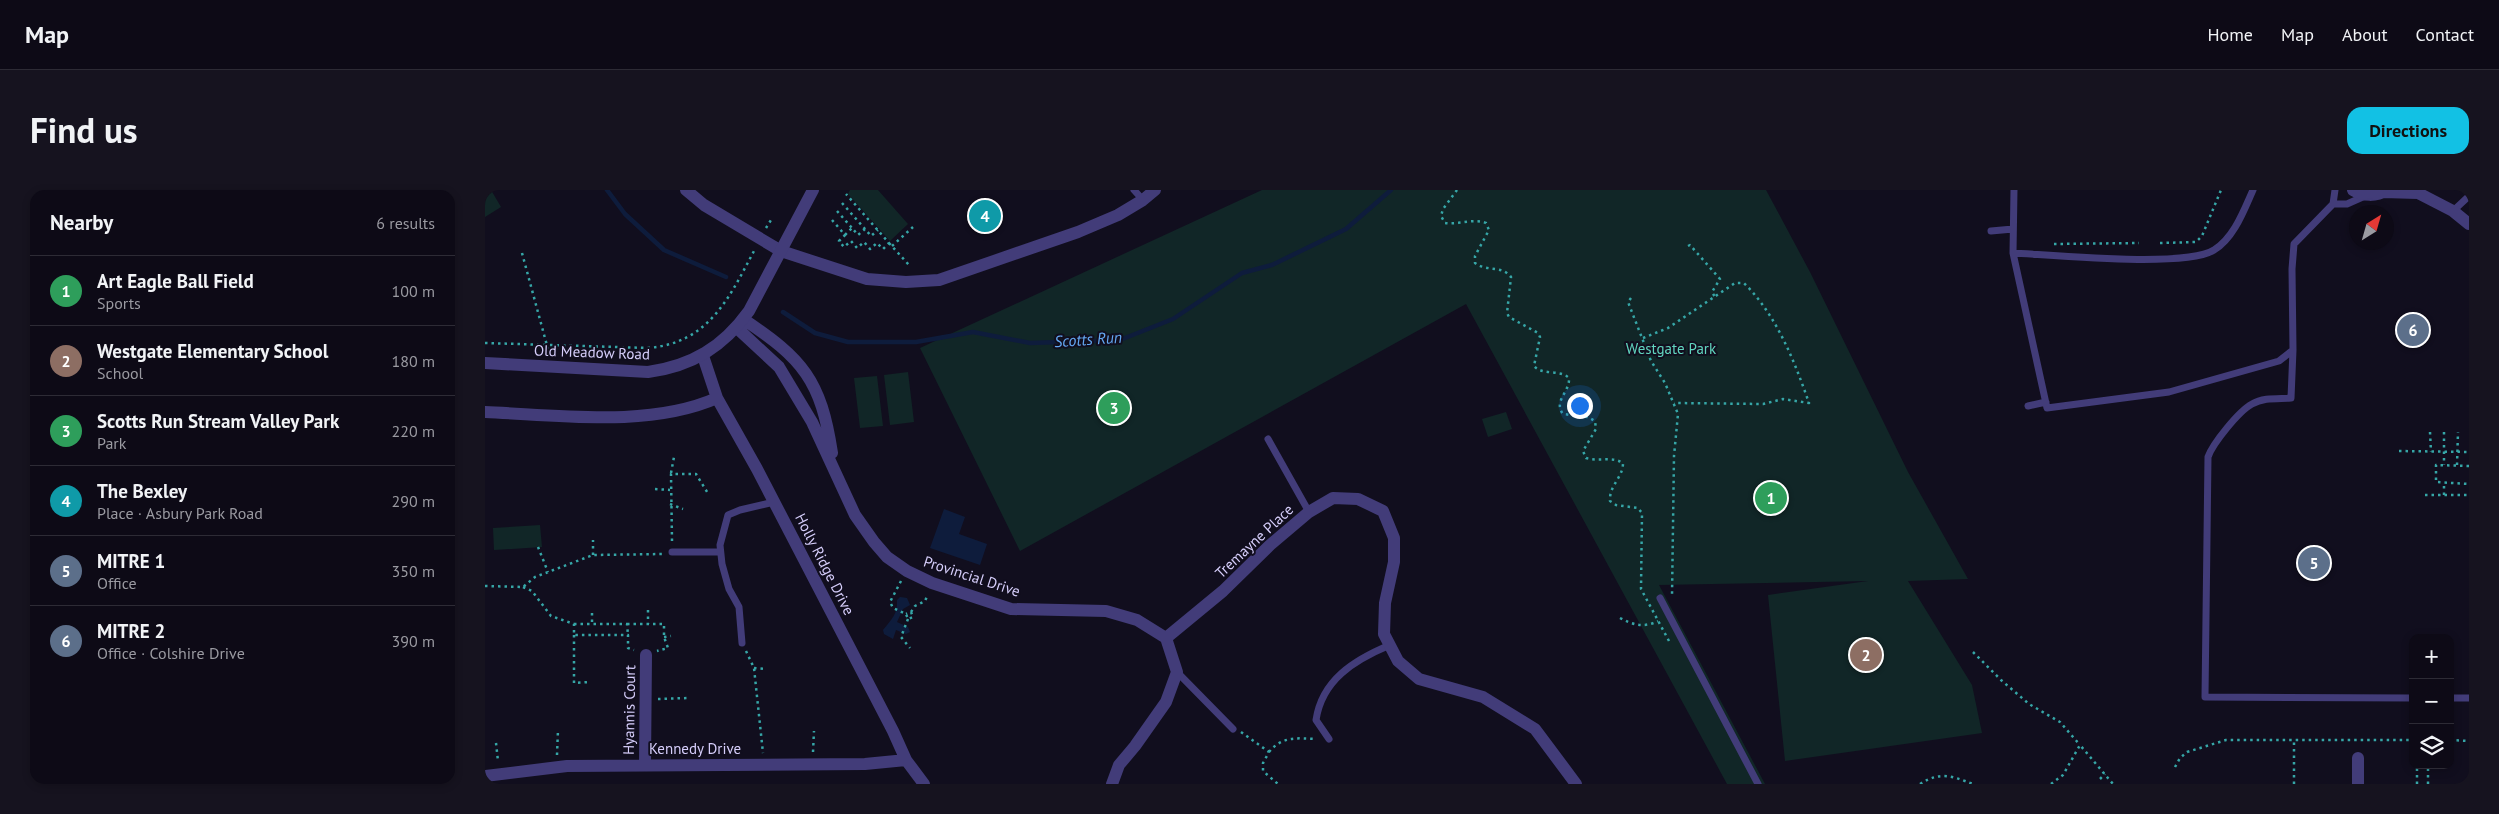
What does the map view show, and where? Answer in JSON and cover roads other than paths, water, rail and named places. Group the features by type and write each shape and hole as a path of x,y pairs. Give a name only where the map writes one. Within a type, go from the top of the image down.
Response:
{"street":[{"path":"686,190 703,205 781,251 867,279 906,282 939,280 1078,232 1118,215 1143,200 1155,190"},
{"name":"Old Meadow Road","path":"485,363 648,372 677,367 703,356 721,344 740,323 813,190"},
{"path":"2353,190 2366,195 2385,191 2417,191 2453,211 2469,224"},
{"name":"Provincial Drive","path":"740,323 779,368 812,422 834,465 855,515 887,557 907,571 932,583 1011,609 1106,611 1137,620 1166,638"},
{"name":"Provincial Drive","path":"740,323 791,354 815,386 828,428 834,465"},
{"name":"Holly Ridge Drive","path":"703,356 717,398 774,502 893,731 905,760 924,784"},
{"path":"485,412 578,416 639,416 699,406 717,398"},
{"name":"Tremayne Place","path":"1166,638 1223,591 1282,534 1309,512 1333,498 1358,499 1383,512 1395,538 1394,562 1385,603 1384,634 1398,661 1419,679 1483,697 1535,730 1576,784"},
{"path":"1113,784 1119,765 1166,702 1177,672 1166,638"},
{"name":"Hyannis Court","path":"645,764 646,655"},
{"path":"2358,758 2358,784"},
{"name":"Kennedy Drive","path":"485,776 558,767 645,764 865,764 905,760"}],"lane":[{"path":"1134,190 1143,200"},
{"path":"2014,190 2013,253 2047,408 2169,392 2279,361 2293,350"},
{"path":"2013,253 2148,259 2191,258 2214,251 2231,234 2253,190"},
{"path":"2335,190 2333,204 2295,244 2292,268 2293,350 2291,398 2266,399 2252,404 2212,446 2208,457 2205,697 2409,698"},
{"path":"2333,204 2347,204 2366,195"},
{"path":"2453,211 2469,196"},
{"path":"1991,230 2013,230"},
{"path":"2028,406 2046,402"},
{"path":"1268,438 1309,512"},
{"path":"742,643 739,607 729,589 720,545 728,515 774,502"},
{"path":"671,552 721,552"},
{"path":"1660,599 1758,784"},
{"path":"1329,739 1315,720 1318,704 1330,684 1362,658 1390,645"},
{"path":"1177,672 1233,728"},
{"path":"2454,698 2469,698"}],"water":[{"path":"944,509 965,517 959,534 987,544 980,565 930,548"},
{"path":"900,597 907,598 910,605 903,609 897,622 908,627 910,632 906,634 896,630 893,639 884,634 883,630 893,616 897,600"}],"waterway":[{"name":"Scotts Run","path":"607,190 625,214 664,250 726,277"},
{"name":"Scotts Run","path":"783,312 815,333 848,342 916,342 973,332 1030,343 1120,340 1173,319 1242,273 1272,265 1346,229 1391,190"}],"place":[{"name":"The Bexley","path":"985,216"},
{"name":"MITRE 2","path":"2413,330"},
{"name":"Scotts Run Stream Valley Park","path":"1114,408"},
{"name":"Art Eagle Ball Field","path":"1771,498"},
{"name":"MITRE 1","path":"2314,563"},
{"name":"Westgate Elementary School","path":"1866,655"}],"park label":[{"name":"Westgate Park","path":"1671,348"}]}
